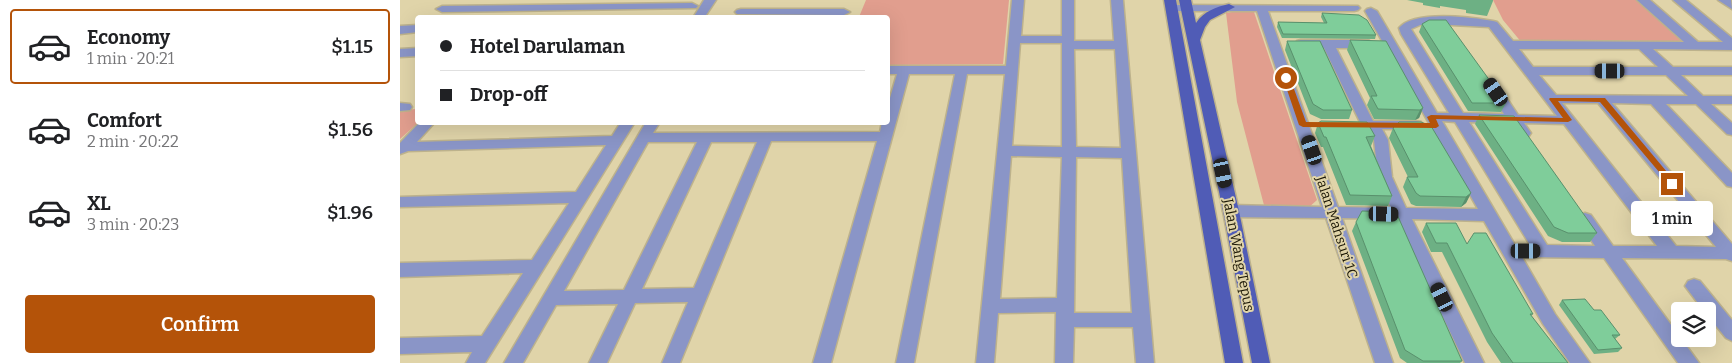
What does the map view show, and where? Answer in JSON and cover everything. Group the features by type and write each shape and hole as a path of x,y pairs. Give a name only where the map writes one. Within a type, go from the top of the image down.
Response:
{"main road":[{"name":"Jalan Wang Tepus","path":"1171,3 1234,363"},
{"name":"Jalan Wang Tepus","path":"1186,3 1231,211 1261,363"},
{"path":"1194,39 1197,28 1204,18 1224,3"}],"street":[{"path":"700,15 710,0"},
{"path":"741,12 842,15 849,0"},
{"path":"985,363 1018,0"},
{"path":"1064,363 1068,152 1068,0"},
{"path":"1117,0 1145,363"},
{"path":"1171,3 1306,0 1353,3 1364,11 1369,5 1433,121 1549,320 1580,363"},
{"path":"1643,0 1695,46"},
{"path":"1679,0 1732,45"},
{"path":"602,15 612,3"},
{"path":"442,9 523,4 694,3"},
{"path":"686,15 694,3"},
{"path":"1224,3 1261,7 1353,3"},
{"name":"Jalan Mahsuri 1C","path":"1261,7 1284,44 1332,213 1384,363"},
{"path":"1446,21 1457,36"},
{"path":"1542,252 1461,119 1411,42 1405,28 1414,22 1446,21 1492,24 1672,253"},
{"path":"400,30 415,28"},
{"path":"1015,40 1120,45"},
{"path":"1284,44 1380,44"},
{"path":"1328,44 1370,125 1381,140 1385,177 1401,214 1475,363"},
{"path":"1510,45 1732,45"},
{"path":"1643,46 1732,131"},
{"path":"400,53 415,52"},
{"path":"905,363 962,69"},
{"path":"896,70 1011,70"},
{"path":"890,91 896,70"},
{"path":"890,110 896,70"},
{"path":"1530,71 1732,71"},
{"path":"1483,74 1532,143"},
{"path":"1552,99 1732,100"},
{"path":"1602,100 1732,254"},
{"path":"1655,100 1732,182"},
{"path":"1349,125 1461,119 1568,120"},
{"path":"402,149 425,125"},
{"path":"475,363 626,125"},
{"path":"513,363 651,125"},
{"path":"822,363 888,125"},
{"path":"671,363 766,136"},
{"path":"643,138 886,136"},
{"path":"598,363 706,137"},
{"path":"402,149 618,140"},
{"path":"1004,151 1128,153"},
{"path":"400,202 581,197"},
{"path":"1576,206 1675,346 1690,363"},
{"path":"1231,211 1488,215"},
{"path":"1509,251 1732,254"},
{"path":"400,270 537,266"},
{"path":"1694,286 1732,333"},
{"path":"550,298 700,295"},
{"path":"990,306 1142,320"},
{"path":"400,346 487,344"}],"shaded area":[{"path":"866,0 1009,0 1003,64 890,65 890,15 860,15"},
{"path":"1493,0 1636,0 1684,43 1522,43 1503,20"},
{"path":"1244,10 1254,12 1317,200 1307,209 1265,209 1237,102 1226,13"},
{"path":"415,109 416,125 400,139 400,110"}],"building":[{"path":"1322,13 1359,15 1367,20 1376,35 1283,34 1278,22 1327,23"},
{"path":"1429,20 1446,20 1506,103 1472,103 1422,24"},
{"path":"1350,40 1386,41 1423,108 1420,110 1378,109 1371,96 1377,96"},
{"path":"1287,41 1320,41 1352,110 1323,110 1313,104"},
{"path":"1479,115 1514,116 1597,233 1568,233 1554,227"},
{"path":"1321,121 1367,122 1375,136 1366,137 1392,196 1350,195 1326,137 1324,137 1318,123"},
{"path":"1399,122 1421,122 1431,126 1471,193 1466,197 1420,196 1416,193 1407,177 1418,177 1393,128"},
{"path":"1362,211 1396,212 1462,361 1423,361 1405,350 1356,222"},
{"path":"1426,223 1456,223 1467,244 1474,233 1486,233 1533,314 1530,314 1568,363 1513,363 1492,333 1447,243 1436,243"},
{"path":"1585,299 1594,310 1601,310 1620,335 1612,335 1622,348 1598,350 1562,300"}],"route":[{"path":"1286,78 1303,125 1436,126 1431,117 1568,120 1552,99 1602,100 1672,184"}]}
